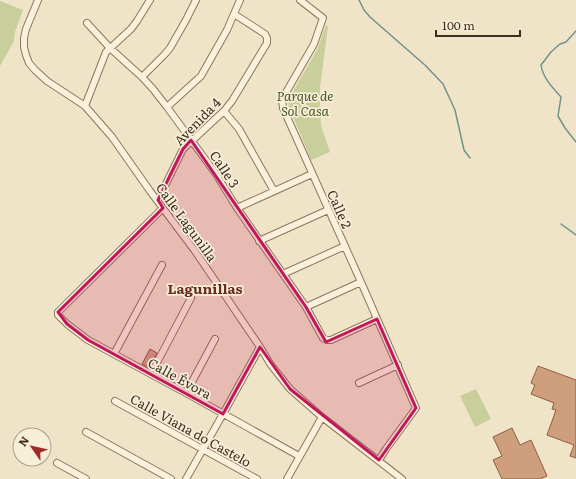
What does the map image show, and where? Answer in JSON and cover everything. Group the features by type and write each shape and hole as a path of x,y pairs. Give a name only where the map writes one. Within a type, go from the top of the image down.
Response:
{"street":[{"name":"Calle Lagunilla","path":"38,0 26,29 24,38 24,47 29,62 40,75 85,106 112,137 195,251 271,365 290,389 322,417 402,479"},
{"path":"85,106 106,52 137,21 150,0"},
{"path":"142,77 170,48 196,0"},
{"path":"167,107 201,76 226,30 240,0"},
{"name":"Calle 2","path":"300,0 323,18 314,44 284,96 282,104 283,108 416,408 379,460"},
{"name":"Avenida 4","path":"158,200 183,149 191,140 224,112 267,43 265,34 234,14"},
{"name":"Calle 3","path":"87,23 110,48 153,88 216,174 259,241 306,307 324,338 330,340 377,319"},
{"path":"224,112 239,130 274,191"},
{"path":"237,208 312,174"},
{"name":"Calle Évora","path":"163,208 58,312 58,315 77,333 88,340 299,456"},
{"path":"259,241 328,210"},
{"path":"282,274 345,246"},
{"path":"114,354 162,265"},
{"path":"306,307 361,282"},
{"path":"151,374 191,298"},
{"path":"186,393 215,339"},
{"path":"186,479 260,347"},
{"path":"359,383 398,365"},
{"name":"Calle Viana do Castelo","path":"115,401 257,479"},
{"path":"287,479 322,417"},
{"path":"86,432 171,479"},
{"path":"57,463 86,479"}],"highlighted area":[{"path":"191,140 306,307 326,342 377,319 416,408 379,460 290,389 260,347 223,414 88,340 67,324 58,312 163,208 158,200 183,149"}],"green space":[{"path":"0,1 23,10 15,32 14,41 0,66"},
{"name":"Parque de Sol Casa","path":"326,25 328,26 320,88 320,109 321,126 330,152 311,160 289,107 288,100 317,50"},
{"path":"476,389 491,419 475,427 460,396"}],"building":[{"path":"150,349 157,353 149,368 142,364"},
{"path":"538,366 576,380 576,458 570,456 574,445 547,435 556,410 552,409 554,403 531,394 535,385 531,383"},
{"path":"512,428 520,445 531,440 547,476 540,479 502,479 493,460 502,456 493,437"}],"waterway":[{"path":"359,0 364,10 370,17 426,66 443,84 455,110 464,150 470,158"},
{"path":"576,31 566,42 560,44 551,52 541,65 546,78 561,97 558,116 576,142"},
{"path":"561,224 576,235"}],"district":[{"name":"Lagunillas","path":"205,288"}]}
